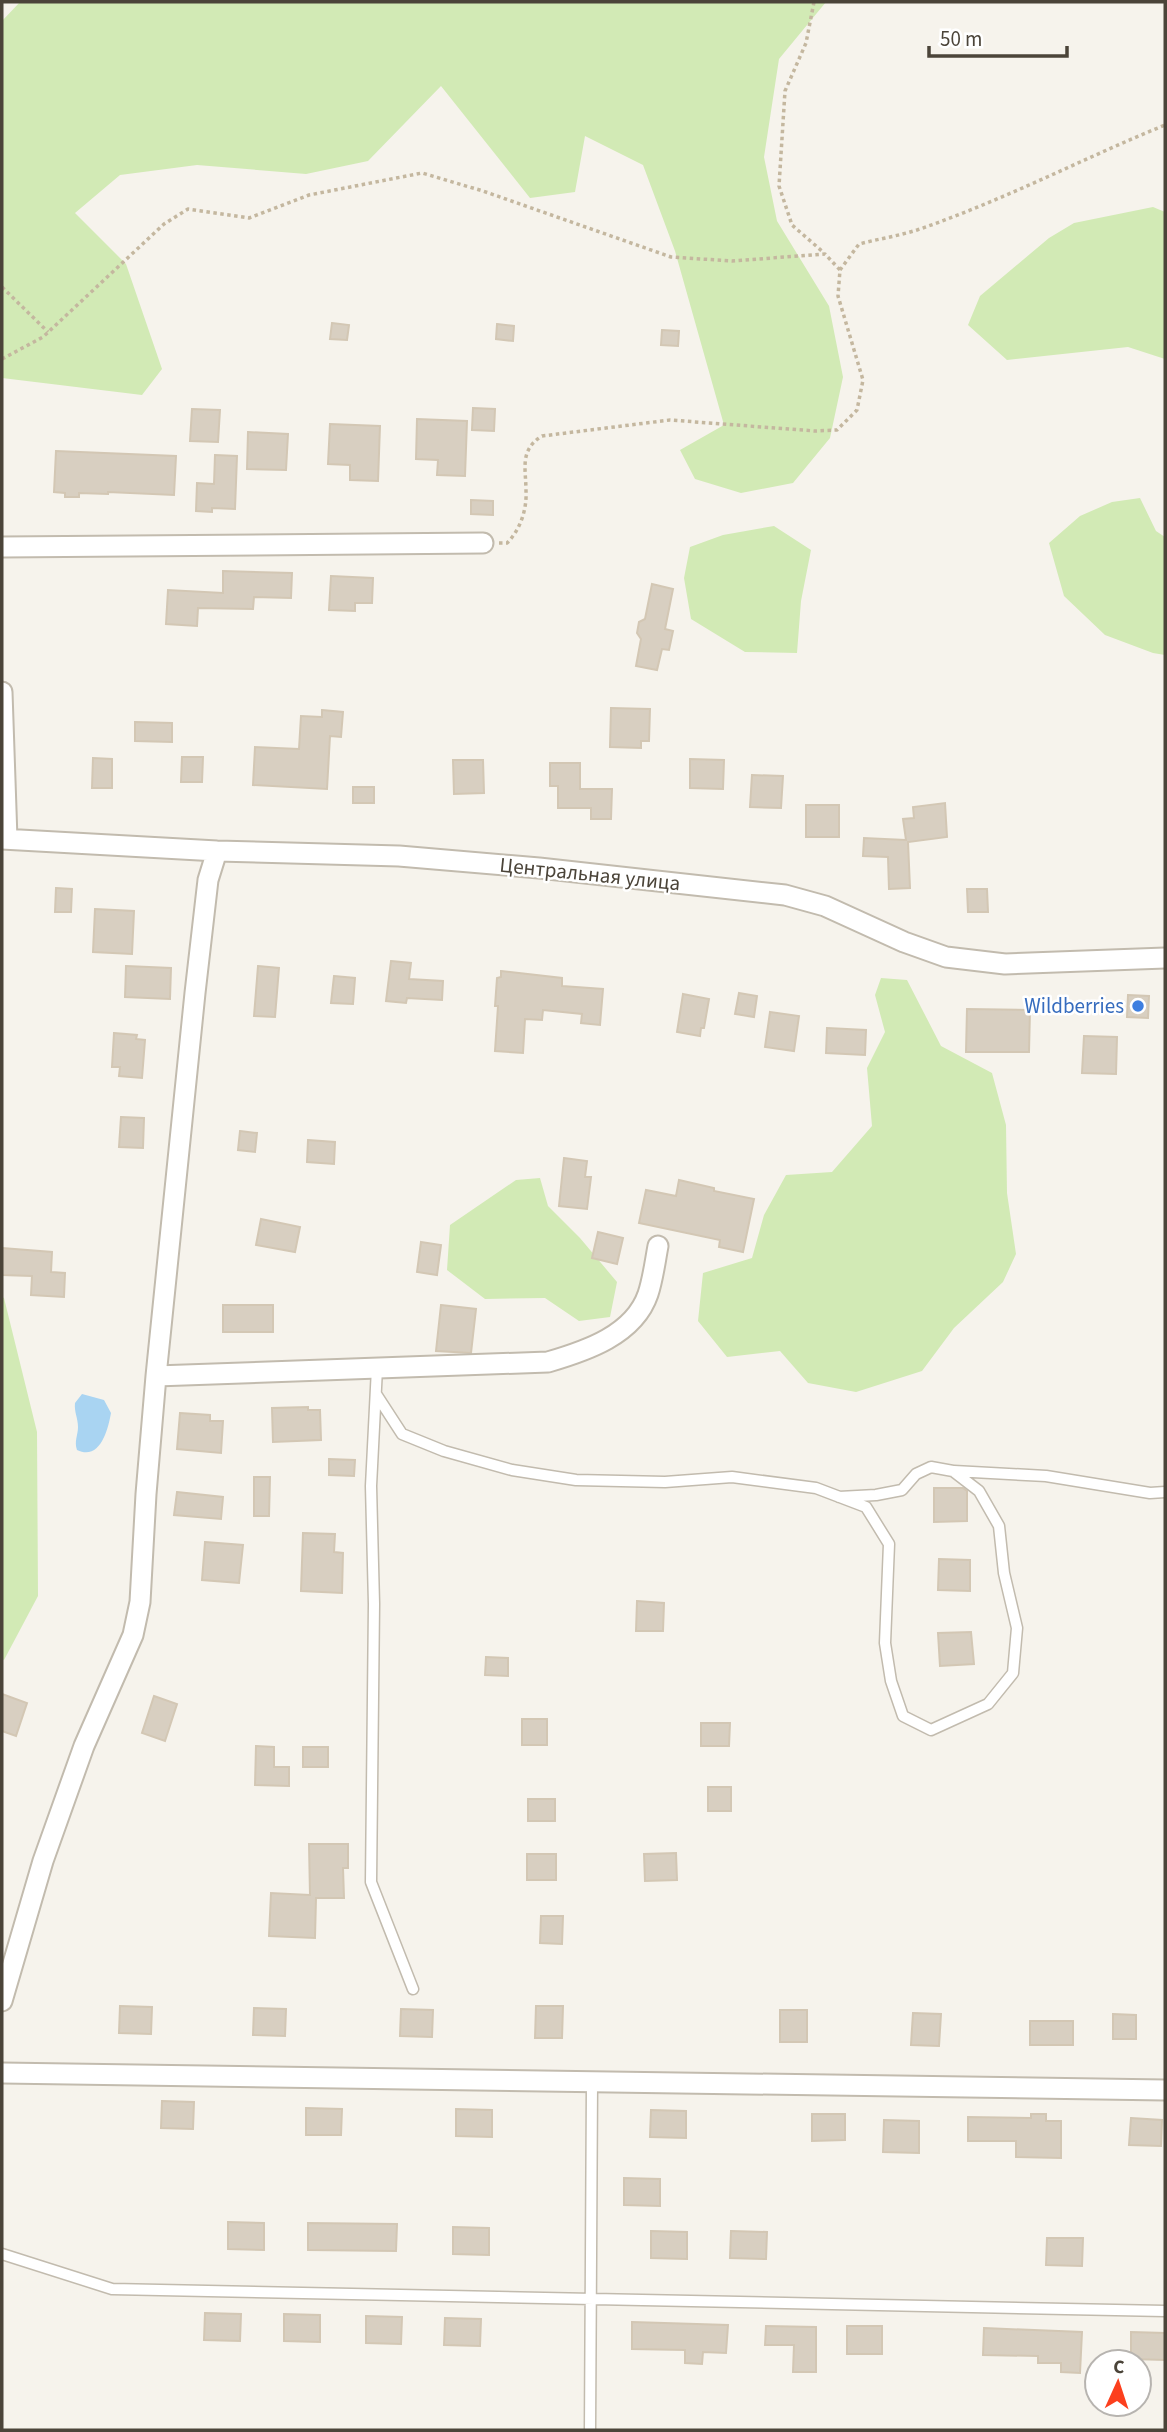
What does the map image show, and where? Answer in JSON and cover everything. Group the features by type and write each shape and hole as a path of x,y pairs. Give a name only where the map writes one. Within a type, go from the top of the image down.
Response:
{"street":[{"path":"2,547 483,543"},
{"path":"2,692 5,839"},
{"name":"Центральная улица","path":"5,839 217,851 399,856 539,868 785,895 825,906 904,943 958,959 1005,964 1165,958"},
{"path":"2,2001 43,1861 83,1746 133,1635 140,1602 156,1376 196,980 208,880 217,851"},
{"path":"156,1376 548,1362 581,1352 617,1333 634,1320 648,1295 658,1246"},
{"path":"2,2073 1165,2091"}],"lane":[{"path":"377,1368 372,1486 374,1604 371,1882 413,1989"},
{"path":"376,1394 402,1434 444,1451 512,1470 576,1480 665,1482 732,1477 816,1488 866,1507 889,1544 885,1643 891,1681 903,1716 931,1730 988,1704 1013,1673 1016,1640 1017,1628 1004,1573 999,1526 979,1491 953,1471"},
{"path":"839,1497 902,1490 916,1474 932,1467 953,1471 1046,1476 1150,1493 1165,1492"},
{"path":"590,2430 592,2083"},
{"path":"2,2254 112,2289 1165,2311"}],"path":[{"path":"814,2 806,43 785,91 779,186 792,225 840,270"},
{"path":"483,543 507,543 518,532 527,495 524,471 527,453 533,442 542,436 670,420 815,431 837,430 857,410 863,380 838,296 840,270 859,244 915,230 978,206 1165,125"},
{"path":"2,359 48,332 164,224 188,209 249,218 309,195 422,173 484,191 671,257 732,261 825,254"},
{"path":"2,287 48,332"}],"green space":[{"path":"20,2 826,2 779,59 764,157 777,221 829,306 843,377 830,438 793,483 741,493 695,479 680,450 724,425 675,251 643,165 585,136 575,192 530,198 441,86 368,161 306,174 197,165 120,175 75,213 126,264 162,369 142,395 2,378 2,21"},
{"path":"1153,207 1165,212 1165,359 1128,347 1007,360 968,325 980,296 1049,238 1074,223"},
{"path":"1140,498 1156,531 1165,537 1165,655 1105,635 1064,596 1049,543 1080,516 1112,502"},
{"path":"774,526 811,550 801,601 797,653 745,652 691,619 684,578 690,547 723,535"},
{"path":"881,978 907,980 941,1046 992,1073 1006,1125 1007,1193 1016,1254 1003,1282 954,1328 922,1371 856,1392 808,1383 780,1351 727,1357 698,1321 703,1273 752,1258 764,1215 786,1175 832,1172 872,1126 867,1068 885,1032 875,995"},
{"path":"540,1178 548,1206 580,1238 617,1282 610,1317 579,1321 545,1298 485,1299 447,1270 450,1225 516,1180"},
{"path":"2,1297 37,1432 38,1596 4,1660 2,1659"}],"water":[{"path":"82,1394 104,1400 111,1413 102,1442 92,1451 85,1452 77,1450 76,1444 78,1427 75,1403"}],"building":[{"path":"332,323 349,325 347,340 330,339"},
{"path":"497,324 514,326 513,341 496,339"},
{"path":"662,330 679,331 678,346 661,345"},
{"path":"473,408 495,409 494,431 472,430"},
{"path":"192,409 220,410 218,442 190,441"},
{"path":"417,419 467,421 465,476 437,475 438,460 416,459"},
{"path":"330,424 380,426 378,481 350,480 350,465 328,464"},
{"path":"248,432 288,434 286,470 247,469"},
{"path":"56,451 176,456 174,495 108,492 79,493 79,497 65,497 65,493 54,492"},
{"path":"215,455 237,456 235,509 212,508 212,512 196,511 197,483 214,484"},
{"path":"471,500 493,501 493,515 471,514"},
{"path":"223,571 292,573 291,598 254,597 253,609 198,608 197,626 166,624 168,590 223,593"},
{"path":"331,576 373,578 372,603 355,603 355,611 329,610"},
{"path":"652,584 673,589 665,629 673,631 669,650 662,649 657,670 636,666 641,639 637,633 639,622 645,619"},
{"path":"611,708 650,709 649,741 641,741 641,748 610,747"},
{"path":"322,710 343,712 341,737 330,736 327,789 253,785 255,747 299,749 301,716 322,717"},
{"path":"135,722 172,723 172,742 135,741"},
{"path":"182,757 203,757 202,782 181,782"},
{"path":"93,758 112,759 112,788 92,788"},
{"path":"690,759 724,760 723,789 690,788"},
{"path":"453,760 483,760 484,793 454,794"},
{"path":"550,763 580,763 580,789 612,789 611,819 591,819 591,808 558,808 558,786 550,786"},
{"path":"752,775 783,776 781,808 750,807"},
{"path":"353,787 374,787 374,803 353,803"},
{"path":"945,803 947,837 908,842 910,888 889,889 888,857 863,856 864,838 906,840 903,819 914,818 913,807"},
{"path":"806,805 839,805 839,837 806,837"},
{"path":"56,888 72,889 71,912 55,912"},
{"path":"967,889 987,889 988,912 968,912"},
{"path":"95,909 134,911 132,954 93,952"},
{"path":"391,961 411,963 409,979 443,981 442,1000 407,998 406,1003 386,1001"},
{"path":"126,966 171,968 170,999 125,997"},
{"path":"258,966 279,968 275,1017 254,1016"},
{"path":"501,971 562,978 562,986 603,989 600,1025 581,1023 582,1014 543,1010 542,1020 525,1019 523,1053 495,1051 497,978 501,977"},
{"path":"334,976 355,978 353,1004 331,1003"},
{"path":"739,993 757,996 754,1017 735,1014"},
{"path":"683,994 709,999 700,1036 677,1032"},
{"name":"Wildberries","path":"1128,995 1149,996 1148,1018 1127,1017"},
{"path":"967,1009 1030,1010 1029,1052 966,1052"},
{"path":"770,1012 799,1016 794,1051 765,1047"},
{"path":"827,1028 866,1030 865,1055 826,1053"},
{"path":"114,1033 137,1035 136,1039 145,1040 142,1078 119,1076 120,1067 112,1067"},
{"path":"1084,1036 1117,1037 1116,1074 1082,1073"},
{"path":"121,1117 144,1118 143,1148 119,1147"},
{"path":"240,1131 257,1133 255,1152 238,1150"},
{"path":"308,1140 335,1142 334,1164 307,1162"},
{"path":"564,1158 587,1161 585,1177 591,1177 587,1209 559,1206"},
{"path":"679,1180 754,1199 743,1252 719,1247 720,1240 639,1223 646,1190 676,1196"},
{"path":"261,1219 300,1227 295,1252 256,1245"},
{"path":"598,1232 623,1238 617,1264 592,1258"},
{"path":"421,1242 441,1245 437,1275 417,1272"},
{"path":"2,1248 52,1252 51,1272 65,1273 64,1297 31,1295 32,1276 2,1275"},
{"path":"223,1305 273,1305 273,1332 223,1332"},
{"path":"441,1305 476,1309 471,1353 436,1351"},
{"path":"308,1407 308,1410 320,1410 321,1440 273,1442 272,1408"},
{"path":"180,1413 210,1415 210,1421 223,1421 221,1453 177,1449"},
{"path":"329,1459 355,1460 354,1476 329,1475"},
{"path":"254,1477 270,1477 269,1516 254,1516"},
{"path":"934,1488 963,1488 967,1491 967,1521 934,1522"},
{"path":"177,1492 223,1497 221,1519 174,1515"},
{"path":"303,1533 335,1534 334,1552 343,1553 342,1593 301,1591"},
{"path":"205,1542 243,1545 239,1583 202,1580"},
{"path":"939,1559 970,1560 970,1591 938,1590"},
{"path":"637,1601 664,1603 663,1631 636,1631"},
{"path":"971,1632 974,1664 940,1666 938,1633"},
{"path":"486,1657 508,1658 508,1676 485,1675"},
{"path":"2,1694 27,1703 16,1736 2,1731"},
{"path":"154,1696 177,1704 165,1741 142,1733"},
{"path":"522,1719 547,1719 547,1745 522,1745"},
{"path":"701,1723 730,1723 729,1746 701,1746"},
{"path":"256,1746 274,1747 274,1767 289,1767 289,1786 255,1785"},
{"path":"303,1747 328,1747 328,1767 303,1767"},
{"path":"708,1787 731,1787 731,1811 708,1811"},
{"path":"528,1799 555,1799 555,1821 528,1821"},
{"path":"309,1844 348,1844 348,1868 343,1868 344,1898 316,1898 315,1938 269,1936 271,1893 310,1895"},
{"path":"676,1853 677,1880 645,1881 644,1854"},
{"path":"527,1854 556,1854 556,1880 527,1880"},
{"path":"541,1916 563,1916 562,1944 540,1943"},
{"path":"120,2006 152,2007 151,2034 119,2033"},
{"path":"536,2006 563,2006 562,2038 535,2038"},
{"path":"254,2008 286,2009 285,2036 253,2035"},
{"path":"401,2009 433,2010 432,2037 400,2036"},
{"path":"780,2010 807,2010 807,2042 780,2042"},
{"path":"913,2013 941,2014 939,2046 911,2045"},
{"path":"1113,2014 1136,2015 1136,2039 1113,2039"},
{"path":"1030,2021 1073,2021 1073,2045 1030,2045"},
{"path":"162,2101 194,2102 193,2129 161,2128"},
{"path":"306,2108 342,2109 341,2135 306,2135"},
{"path":"456,2109 492,2110 492,2137 456,2136"},
{"path":"651,2110 686,2111 686,2138 650,2137"},
{"path":"812,2114 845,2114 845,2140 812,2141"},
{"path":"1031,2114 1046,2114 1046,2121 1061,2121 1061,2158 1016,2157 1016,2141 968,2141 968,2117 1031,2118"},
{"path":"1131,2118 1162,2120 1161,2146 1129,2145"},
{"path":"884,2120 919,2121 919,2153 883,2152"},
{"path":"624,2178 660,2179 660,2206 624,2205"},
{"path":"228,2222 264,2223 264,2250 228,2249"},
{"path":"308,2223 397,2224 396,2251 308,2250"},
{"path":"453,2227 489,2228 489,2255 453,2254"},
{"path":"651,2231 687,2232 687,2259 651,2258"},
{"path":"731,2231 767,2232 766,2259 730,2258"},
{"path":"1047,2238 1083,2238 1082,2266 1046,2265"},
{"path":"205,2313 241,2314 240,2341 204,2340"},
{"path":"284,2314 320,2315 320,2342 284,2341"},
{"path":"366,2316 402,2317 401,2344 366,2343"},
{"path":"445,2318 481,2319 480,2346 444,2345"},
{"path":"632,2322 728,2325 726,2353 703,2352 702,2364 685,2363 685,2350 632,2349"},
{"path":"766,2326 816,2327 816,2372 793,2372 794,2345 765,2345"},
{"path":"847,2326 882,2326 882,2354 847,2354"},
{"path":"984,2328 1082,2332 1080,2373 1061,2372 1061,2363 1038,2363 1038,2356 983,2355"},
{"path":"1131,2332 1165,2333 1165,2360 1153,2360 1153,2348 1131,2348"}],"place":[{"name":"Wildberries","path":"1138,1006"}]}
